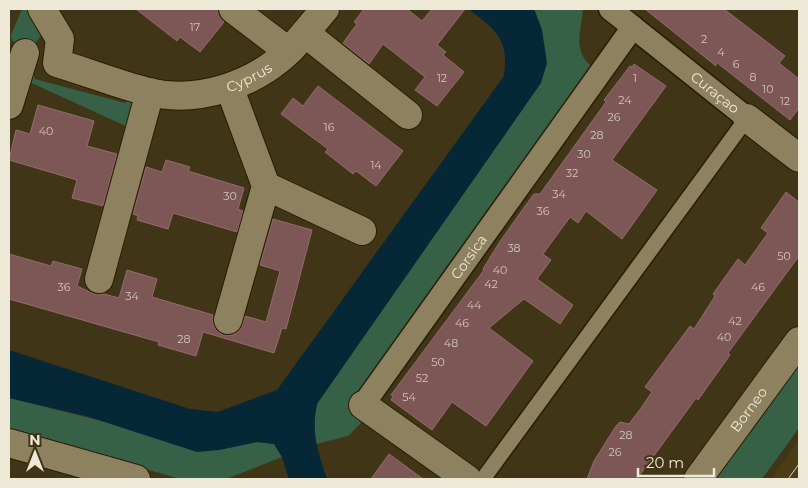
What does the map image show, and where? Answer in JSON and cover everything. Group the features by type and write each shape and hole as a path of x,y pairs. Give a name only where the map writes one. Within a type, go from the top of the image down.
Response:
{"street":[{"path":"42,9 60,38 57,63"},
{"path":"233,9 296,42 408,115"},
{"name":"Cyprus","path":"17,50 150,92 188,96 230,88 296,42 324,9"},
{"path":"610,9 633,27"},
{"name":"Curaçao","path":"633,27 799,158"},
{"name":"Corsica","path":"467,479 363,405 633,27"},
{"path":"9,105 17,50"},
{"path":"228,320 266,186 230,88"},
{"path":"98,278 150,92"},
{"path":"266,186 362,231"},
{"name":"Borneo","path":"698,479 799,341"},
{"path":"9,443 136,479"}],"lane":[{"path":"482,479 747,118"}],"shaded area":[{"path":"799,439 799,479 771,479"}],"green space":[{"path":"22,9 30,9 43,28 41,36 32,47 12,41 11,35"},
{"path":"534,9 583,9 579,41 580,48 586,61 593,67 354,411 361,423 348,436 316,444 313,426 317,404 542,30"},
{"path":"33,71 35,79 125,103 128,99 133,98 130,128 25,80"},
{"path":"799,358 799,428 762,479 711,479"},
{"path":"9,398 219,450 257,442 274,444 282,457 226,479 181,479 9,431"}],"water":[{"path":"468,9 534,9 542,30 547,63 541,83 317,404 315,434 327,479 289,479 282,457 274,444 257,442 219,450 197,452 86,416 9,398 9,350 190,409 218,412 277,390 504,76 504,52 498,36 493,29"}],"building":[{"path":"136,9 216,9 224,22 200,52 180,37 177,41"},
{"path":"364,9 407,9 422,21 432,9 465,9 437,45 446,52 443,55 464,72 437,106 415,90 425,77 383,44 369,64 343,43 357,24 354,22"},
{"path":"645,9 724,9 785,56 779,63 799,79 799,108 790,120 716,62 716,66"},
{"path":"634,64 666,86 612,160 657,190 622,239 586,211 578,223 570,217 543,254 551,260 537,279 573,305 560,324 524,299 489,328 533,361 486,426 452,402 432,430 391,400 393,396 391,395 484,270 499,243 534,194 540,194 606,102 604,100 630,66 632,67"},
{"path":"318,86 403,151 376,186 356,171 353,174 325,152 328,149 281,114 293,98 303,106"},
{"path":"38,105 94,121 87,146 117,154 103,206 72,198 77,180 9,160 16,130 30,134"},
{"path":"166,160 190,167 188,171 244,188 238,209 243,211 237,232 173,213 168,229 137,220 138,216 133,214 146,167 162,172"},
{"path":"786,192 799,202 799,256 728,353 730,355 698,400 696,398 637,479 587,479 594,461 616,426 620,422 629,424 641,408 652,392 645,387 690,326 694,329 715,296 713,294 738,259 745,265 768,233 761,228"},
{"path":"273,219 312,230 286,329 282,328 274,353 203,332 196,356 158,345 159,342 9,299 9,254 51,266 53,261 82,269 77,286 94,294 104,294 119,298 127,270 157,279 152,297 213,315 213,323 216,330 223,335 232,335 239,331 245,316 266,322 280,271 260,265"},
{"path":"389,454 423,479 371,479"}],"tram line":[{"path":"788,479 799,464"}]}
